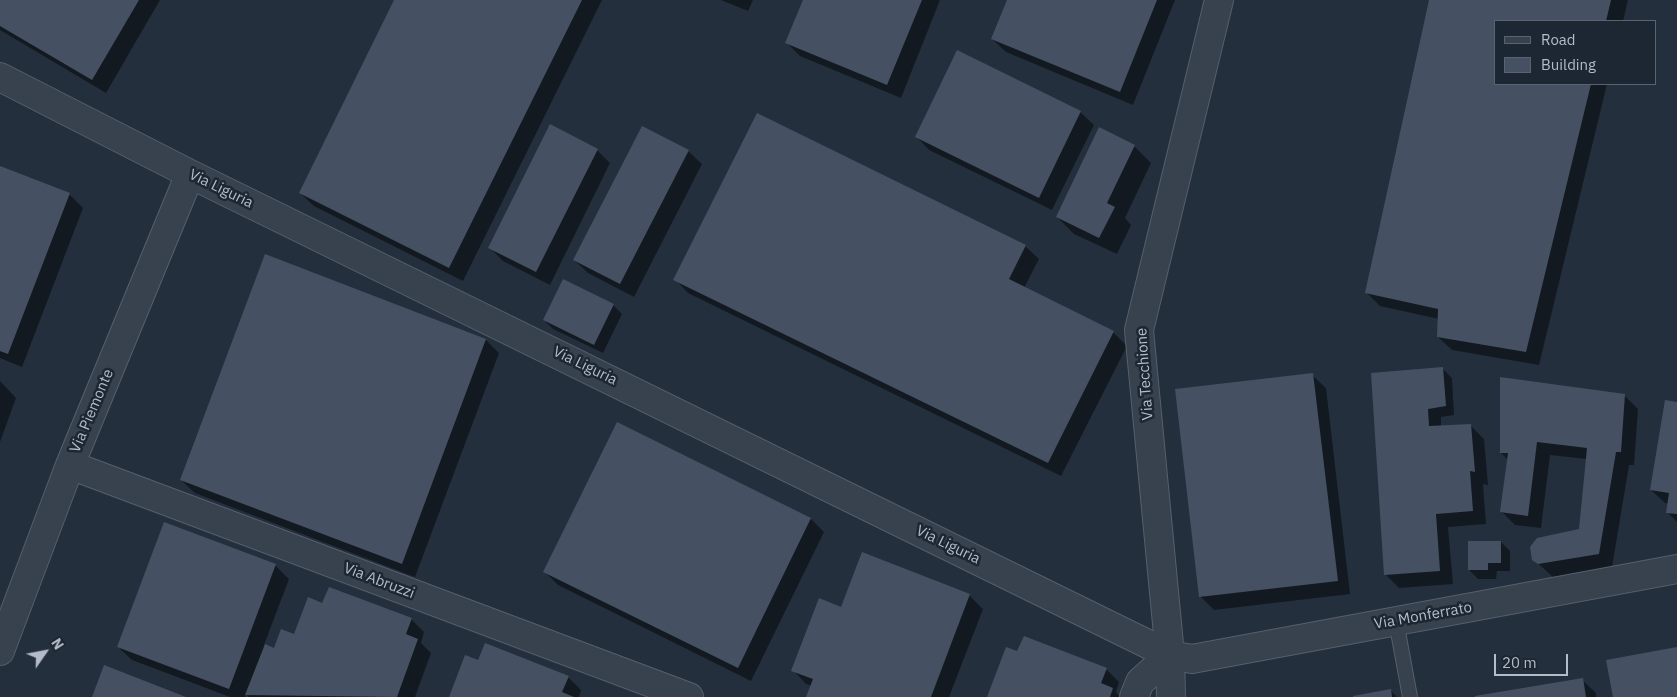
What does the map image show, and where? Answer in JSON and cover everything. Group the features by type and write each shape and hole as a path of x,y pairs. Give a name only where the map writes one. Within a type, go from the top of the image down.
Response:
{"street":[{"name":"Via Tecchione","path":"1171,697 1170,655 1139,330 1219,0"},
{"name":"Via Liguria","path":"0,77 190,174 1170,655"},
{"name":"Via Piemonte","path":"0,651 70,465 190,174"},
{"name":"Via Abruzzi","path":"70,465 689,697"},
{"name":"Via Monferrato","path":"1170,655 1192,659 1677,569"},
{"path":"1134,697 1140,682 1170,655"}],"lane":[{"path":"1396,621 1410,697"}],"building":[{"path":"0,0 139,0 92,80 0,26"},
{"path":"394,0 582,0 449,268 299,193"},
{"path":"803,0 922,0 887,85 785,43"},
{"path":"1007,0 1157,0 1120,92 991,39"},
{"path":"1429,0 1611,0 1606,20 1494,20 1494,85 1591,85 1526,352 1437,337 1438,309 1365,293"},
{"path":"957,50 1081,111 1039,198 915,137"},
{"path":"757,113 1026,245 1009,279 1114,331 1048,463 673,280"},
{"path":"550,124 598,149 536,272 488,248"},
{"path":"642,126 689,150 620,284 573,260"},
{"path":"1099,127 1135,145 1107,203 1115,207 1099,238 1056,217"},
{"path":"0,166 70,193 8,354 0,351"},
{"path":"265,254 486,339 402,564 180,480"},
{"path":"563,279 614,304 594,345 543,320"},
{"path":"1443,367 1446,406 1428,409 1429,426 1471,424 1475,472 1470,471 1473,511 1436,514 1440,571 1384,575 1371,373"},
{"path":"1313,373 1338,581 1199,597 1175,389"},
{"path":"1500,377 1625,394 1621,452 1616,452 1599,554 1538,564 1532,560 1530,547 1537,538 1579,529 1587,448 1537,442 1528,516 1500,512 1508,453 1500,453"},
{"path":"1665,400 1677,402 1677,514 1666,513 1669,493 1650,490"},
{"path":"617,422 811,518 738,668 543,572"},
{"path":"164,522 276,564 229,689 117,647"},
{"path":"1468,541 1501,541 1501,563 1488,563 1488,570 1468,570"},
{"path":"862,552 970,594 931,697 806,697 813,679 791,671 819,598 841,607"},
{"path":"329,587 412,618 406,634 418,639 397,697 245,695 265,644 274,648 281,629 294,634 308,597 322,603"},
{"path":"1024,636 1107,668 1101,683 1113,688 1110,697 987,697 1006,647 1017,651"},
{"path":"485,643 569,676 562,692 574,697 449,697 465,655 478,660"},
{"path":"1677,647 1677,697 1613,697 1606,660"},
{"path":"104,665 186,697 92,697"},
{"path":"1583,678 1586,697 1475,697 1475,696"},
{"path":"1391,689 1392,697 1353,697 1353,696"}]}
